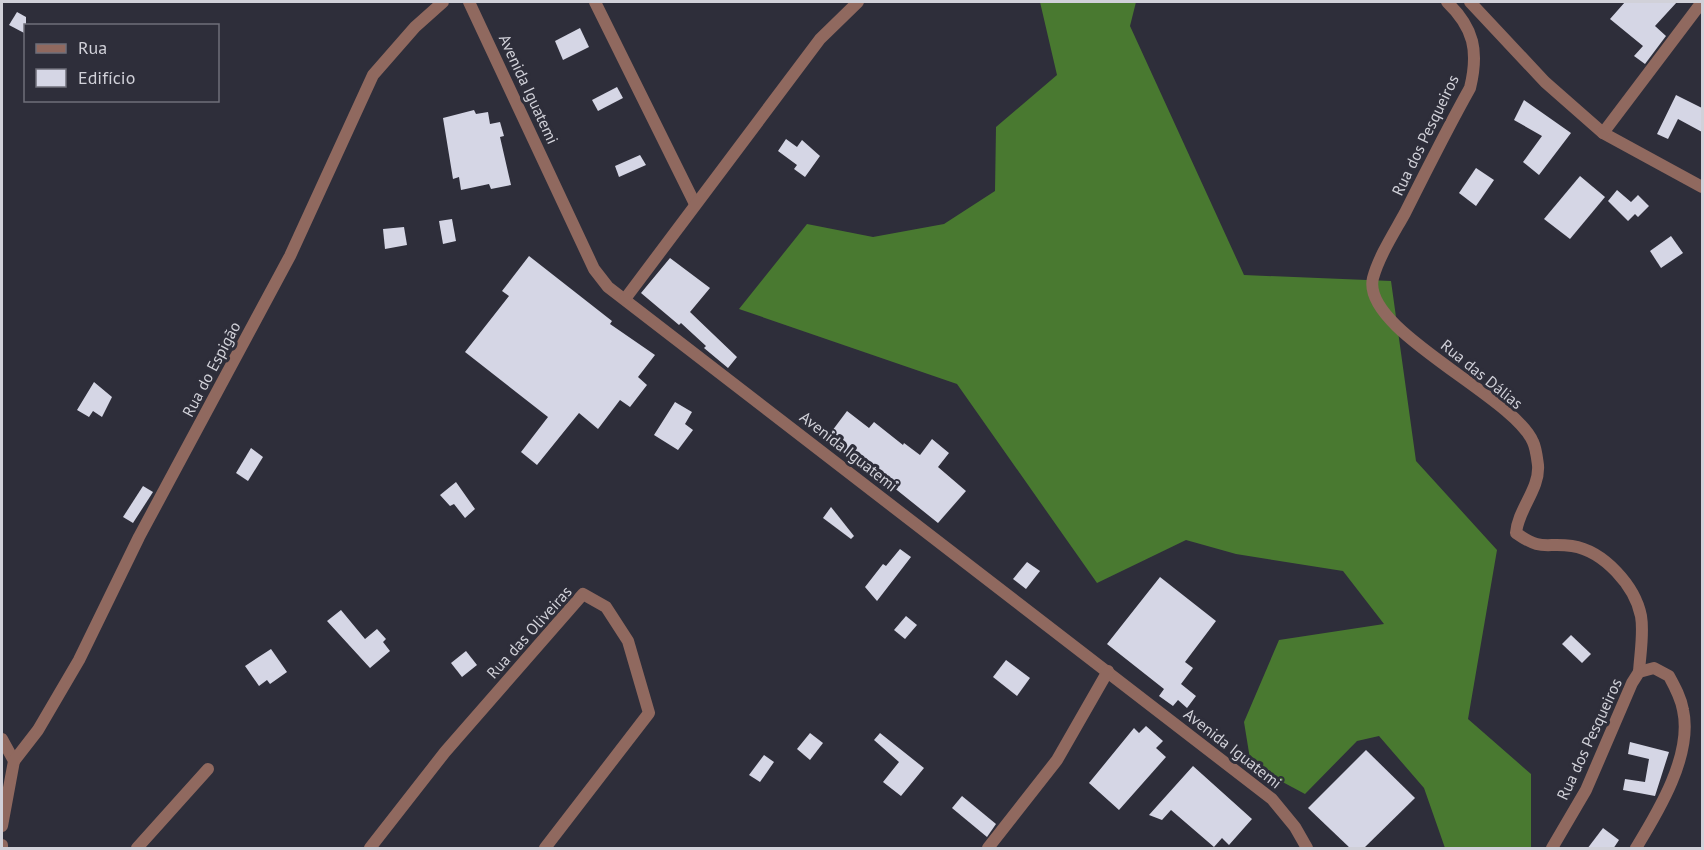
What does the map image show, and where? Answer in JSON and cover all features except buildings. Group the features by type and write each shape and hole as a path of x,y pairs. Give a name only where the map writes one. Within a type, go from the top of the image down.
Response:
{"street":[{"name":"Rua do Espigão","path":"15,761 38,730 79,660 139,537 290,256 373,75 415,27 443,2"},
{"name":"Avenida Iguatemi","path":"469,2 594,269 608,287 1272,799 1295,827 1307,849"},
{"path":"595,2 695,204"},
{"path":"625,299 820,39 858,2"},
{"name":"Rua dos Pesqueiros","path":"1385,251 1470,88 1473,74 1472,36 1463,17 1447,2"},
{"path":"1470,2 1545,82 1603,133 1702,188"},
{"path":"1603,133 1701,5"},
{"name":"Rua das Dálias","path":"1385,251 1373,280 1375,298 1390,319 1446,367 1503,408 1533,441 1538,467 1530,497 1517,518 1516,532 1529,543 1549,547 1573,546 1603,560 1628,585 1641,617 1639,672"},
{"name":"Rua das Oliveiras","path":"370,849 445,752 583,594 606,607 628,641 649,713 545,849"},
{"name":"Rua dos Pesqueiros","path":"1552,849 1586,790 1639,672 1654,668 1669,676 1684,712 1682,744 1663,804 1636,849"},
{"path":"988,849 1057,760 1108,671"},
{"path":"2,739 15,761 2,826"},
{"path":"137,849 208,769"}],"green space":[{"path":"1040,2 1136,2 1130,26 1244,275 1391,281 1416,461 1497,550 1468,719 1531,774 1531,848 1445,848 1424,788 1379,736 1357,741 1305,794 1251,765 1244,722 1279,640 1384,624 1343,571 1236,554 1186,540 1097,583 957,384 739,309 807,224 873,237 944,224 995,191 996,127 1057,75"}]}
